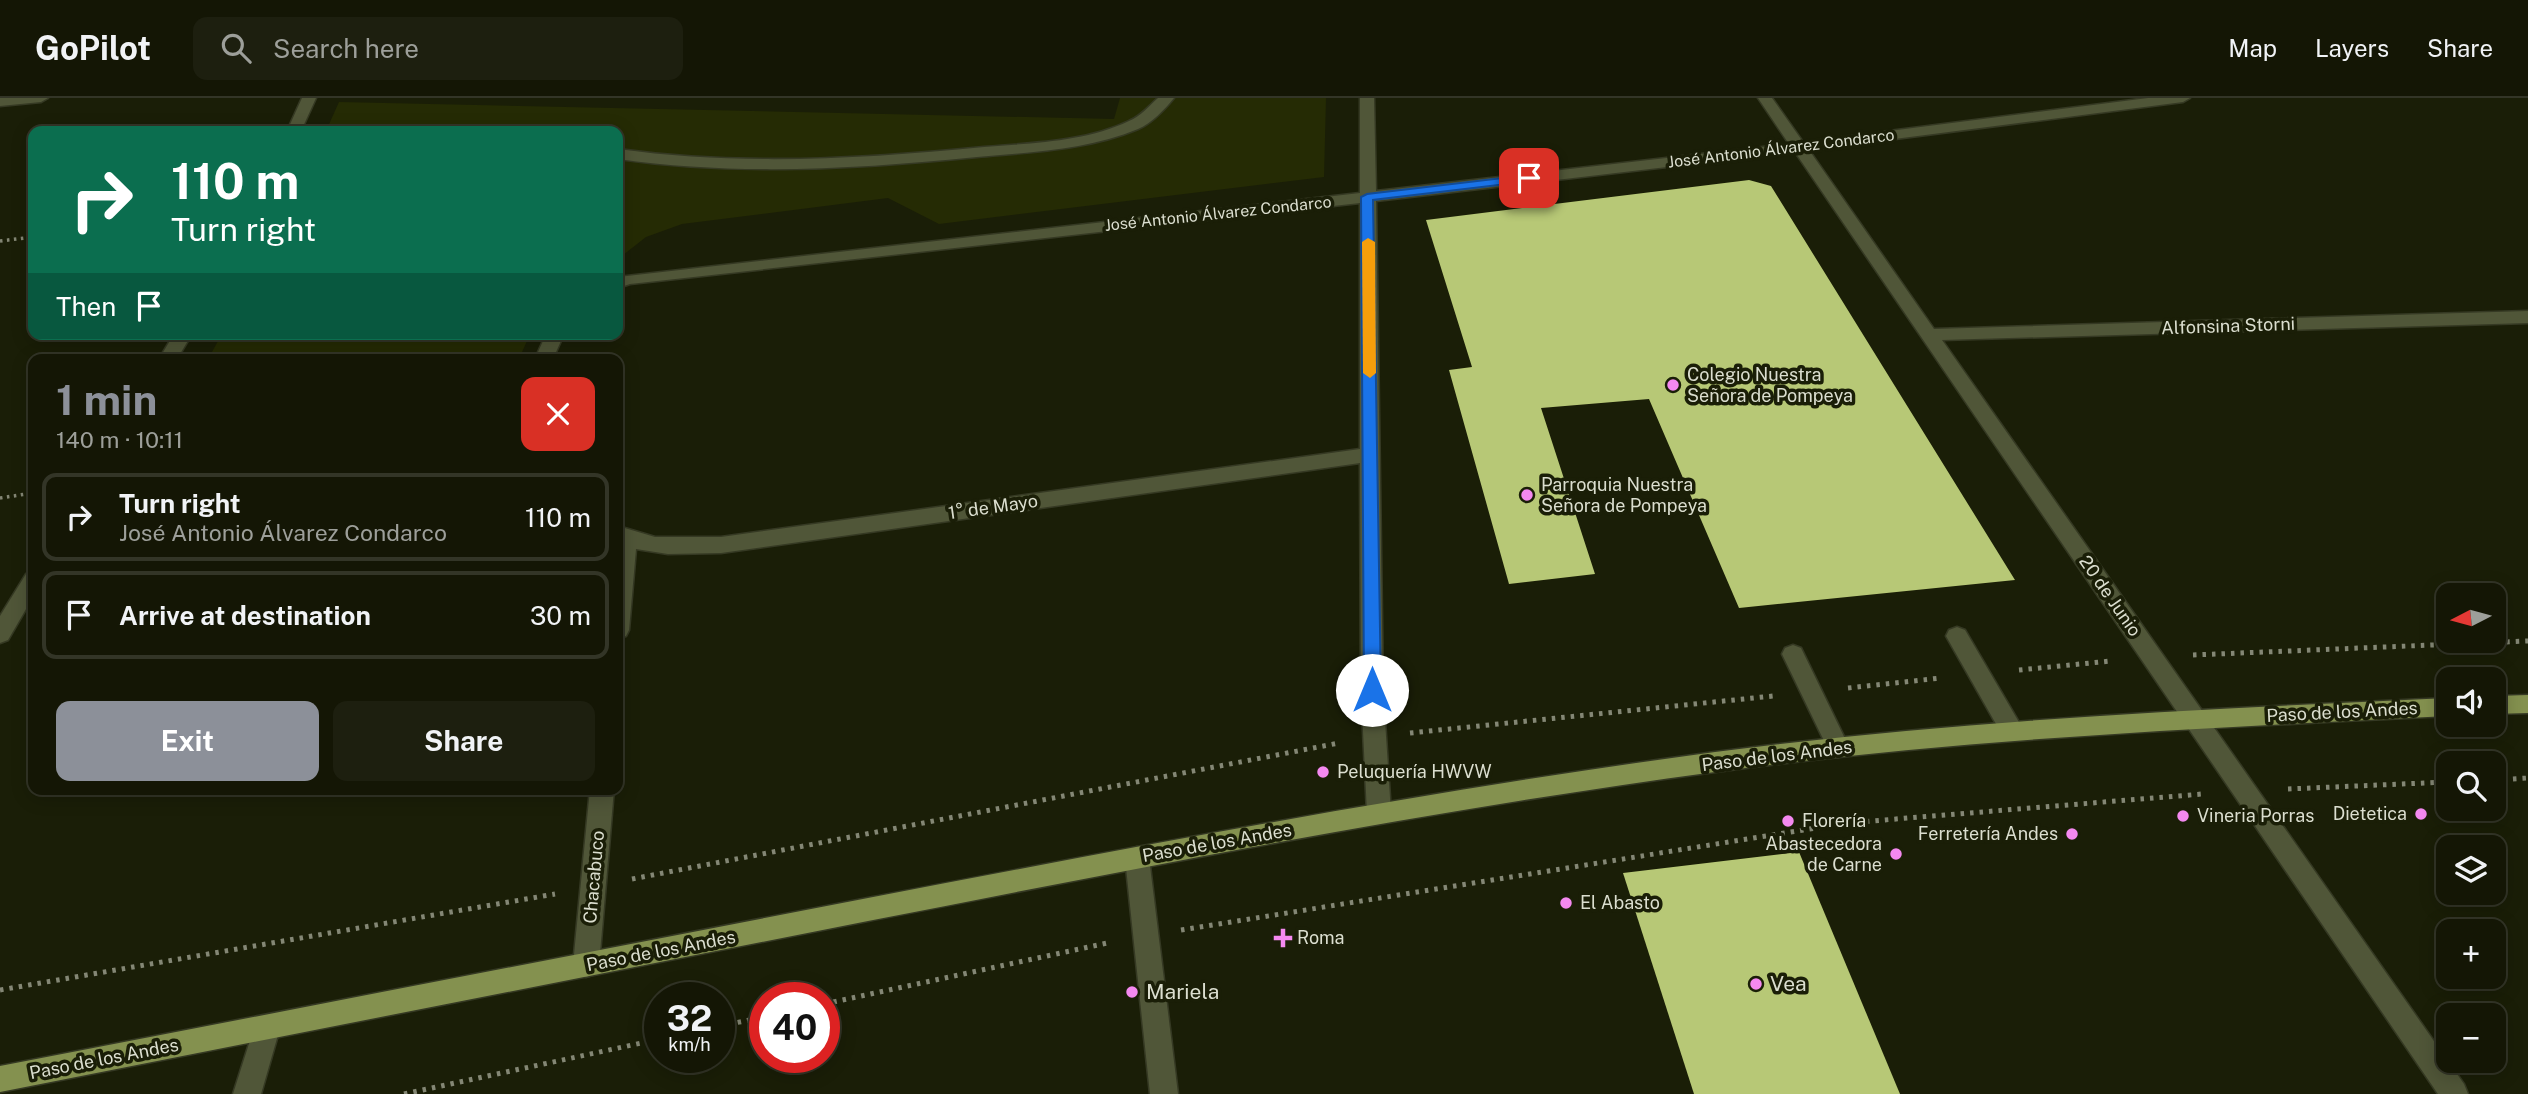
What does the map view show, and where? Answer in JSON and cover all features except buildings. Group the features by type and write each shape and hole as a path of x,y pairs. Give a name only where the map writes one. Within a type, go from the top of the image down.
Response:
{"main road":[{"path":"2506,705 2528,704"},
{"name":"Paso de los Andes","path":"0,1079 1137,858 1379,813 1550,786 1838,747 2012,731 2436,708"}],"street":[{"path":"0,102 41,98"},
{"path":"296,126 309,98"},
{"path":"623,154 740,164 903,160 1014,149 1082,140 1136,124 1167,98"},
{"path":"1367,98 1374,737 1379,813"},
{"name":"20 de Junio","path":"1765,98 2454,1094"},
{"name":"José Antonio Álvarez Condarco","path":"623,281 1799,147 2183,98"},
{"name":"Alfonsina Storni","path":"1928,335 2528,317"},
{"name":"1° de Mayo","path":"623,537 672,546 721,545 1370,455"},
{"path":"0,634 28,588"},
{"path":"1957,636 2012,731"},
{"path":"1793,654 1838,747"},
{"name":"Chacabuco","path":"586,965 601,795"},
{"path":"1137,858 1164,1094"},
{"path":"247,1094 267,1028"}],"path":[{"path":"0,241 28,238"},
{"path":"0,498 28,495"},
{"path":"0,990 593,887 1374,737 2152,657 2528,641"},
{"path":"2506,779 2528,778"},
{"path":"840,1001 1145,935 1847,824 2244,790 2436,782"},
{"path":"404,1094 644,1042"}],"green space":[{"path":"1120,98 1326,98 1324,177 939,224 888,198 682,224 646,237 623,255 623,126 328,126 339,102 1114,119"},
{"path":"219,340 527,340 521,354 211,354"}],"slow traffic":[{"path":"1368,242 1370,373"}],"place":[{"name":"Colegio Nuestra Señora de Pompeya","path":"1673,385"},
{"name":"Parroquia Nuestra Señora de Pompeya","path":"1527,495"},
{"name":"Peluquería HWVW","path":"1323,772"},
{"name":"Dietetica","path":"2421,814"},
{"name":"Vineria Porras","path":"2183,816"},
{"name":"Florería","path":"1788,821"},
{"name":"Ferretería Andes","path":"2072,834"},
{"name":"Abastecedora de Carne","path":"1896,854"},
{"name":"El Abasto","path":"1566,903"},
{"name":"Roma","path":"1283,938"},
{"name":"Vea","path":"1756,984"},
{"name":"Mariela","path":"1132,992"}],"route":[{"path":"1372,690 1367,197 1529,178"}]}
